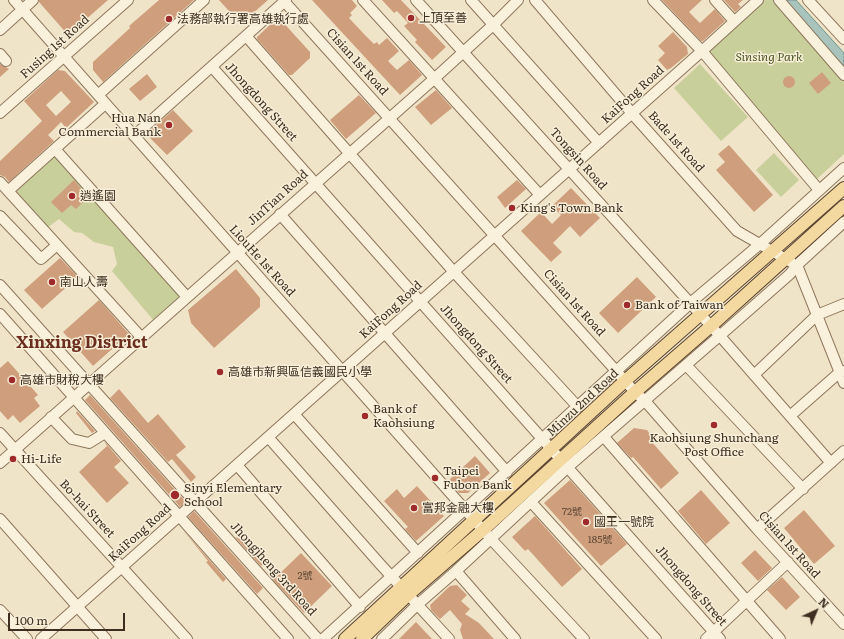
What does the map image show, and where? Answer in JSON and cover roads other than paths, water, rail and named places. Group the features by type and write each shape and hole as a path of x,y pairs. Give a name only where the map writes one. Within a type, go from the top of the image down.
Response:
{"main road":[{"name":"Minzu 2nd Road","path":"362,639 405,591 474,520 626,380 844,188"},
{"name":"Minzu 2nd Road","path":"345,639 405,591 487,535 565,463 636,392 844,206"}],"street":[{"name":"LiouHe 1st Road","path":"14,0 487,535 584,639"},
{"path":"0,30 33,0"},
{"name":"Fusing 1st Road","path":"0,113 128,0"},
{"path":"98,95 204,0"},
{"path":"363,0 540,196"},
{"name":"Tongsin Road","path":"416,0 691,303 831,463"},
{"path":"471,0 599,142"},
{"name":"JinTian Road","path":"0,463 434,78 493,25 518,0"},
{"name":"Bade 1st Road","path":"535,0 737,231 796,265"},
{"path":"653,0 702,51 819,190"},
{"path":"715,0 734,21"},
{"name":"KaiFong Road","path":"41,639 540,196 758,0"},
{"path":"779,0 844,75"},
{"path":"808,0 844,39"},
{"path":"134,136 285,1"},
{"name":"Cisian 1st Road","path":"285,1 645,401 757,529 844,624"},
{"path":"246,36 348,154 578,407"},
{"name":"Jhongdong Street","path":"212,67 565,463 713,637"},
{"path":"8,191 105,104"},
{"path":"55,149 187,296"},
{"name":"Minzu 2nd Road","path":"323,639 360,607 691,303 760,244 844,168"},
{"path":"0,182 141,337"},
{"path":"280,214 507,472"},
{"path":"0,216 40,259 57,245"},
{"name":"Minzu 2nd Road","path":"384,638 417,605 456,571 487,535 531,502 565,463 604,437 790,274 796,265 844,222"},
{"path":"796,265 842,371 844,383"},
{"name":"Jhongjheng 3rd Road","path":"0,286 318,639"},
{"path":"754,375 817,315 844,304"},
{"path":"0,314 288,639"},
{"path":"686,365 803,489"},
{"path":"790,416 842,371"},
{"path":"294,414 418,553"},
{"path":"51,417 72,439 89,443 105,433"},
{"name":"Bo-hai Street","path":"0,433 187,639"},
{"path":"268,437 449,639"},
{"path":"604,437 780,639"},
{"path":"757,529 844,451"},
{"path":"237,465 360,607"},
{"path":"531,502 656,639"},
{"path":"0,519 106,639"},
{"path":"713,637 788,562"},
{"path":"456,571 515,639"},
{"path":"0,610 27,639"}],"water":[{"path":"783,0 796,0 844,53 844,68"}],"place":[{"name":"上頂至善","path":"411,18"},
{"name":"法務部執行署高雄執行處","path":"169,19"},
{"name":"Hua Nan Commercial Bank","path":"169,125"},
{"name":"逍遙園","path":"72,196"},
{"name":"King's Town Bank","path":"512,208"},
{"name":"南山人壽","path":"52,282"},
{"name":"Bank of Taiwan","path":"627,305"},
{"name":"高雄市新興區信義國民小學","path":"220,372"},
{"name":"高雄市財稅大樓","path":"12,380"},
{"name":"Bank of Kaohsiung","path":"365,416"},
{"name":"Kaohsiung Shunchang Post Office","path":"714,425"},
{"name":"Hi-Life","path":"13,459"},
{"name":"Taipei Fubon Bank","path":"435,478"},
{"name":"Sinyi Elementary School","path":"175,495"},
{"name":"富邦金融大樓","path":"414,508"},
{"name":"國王一號院","path":"586,522"}],"district":[{"name":"Xinxing District","path":"82,343"}],"park label":[{"name":"Sinsing Park","path":"769,57"}]}
